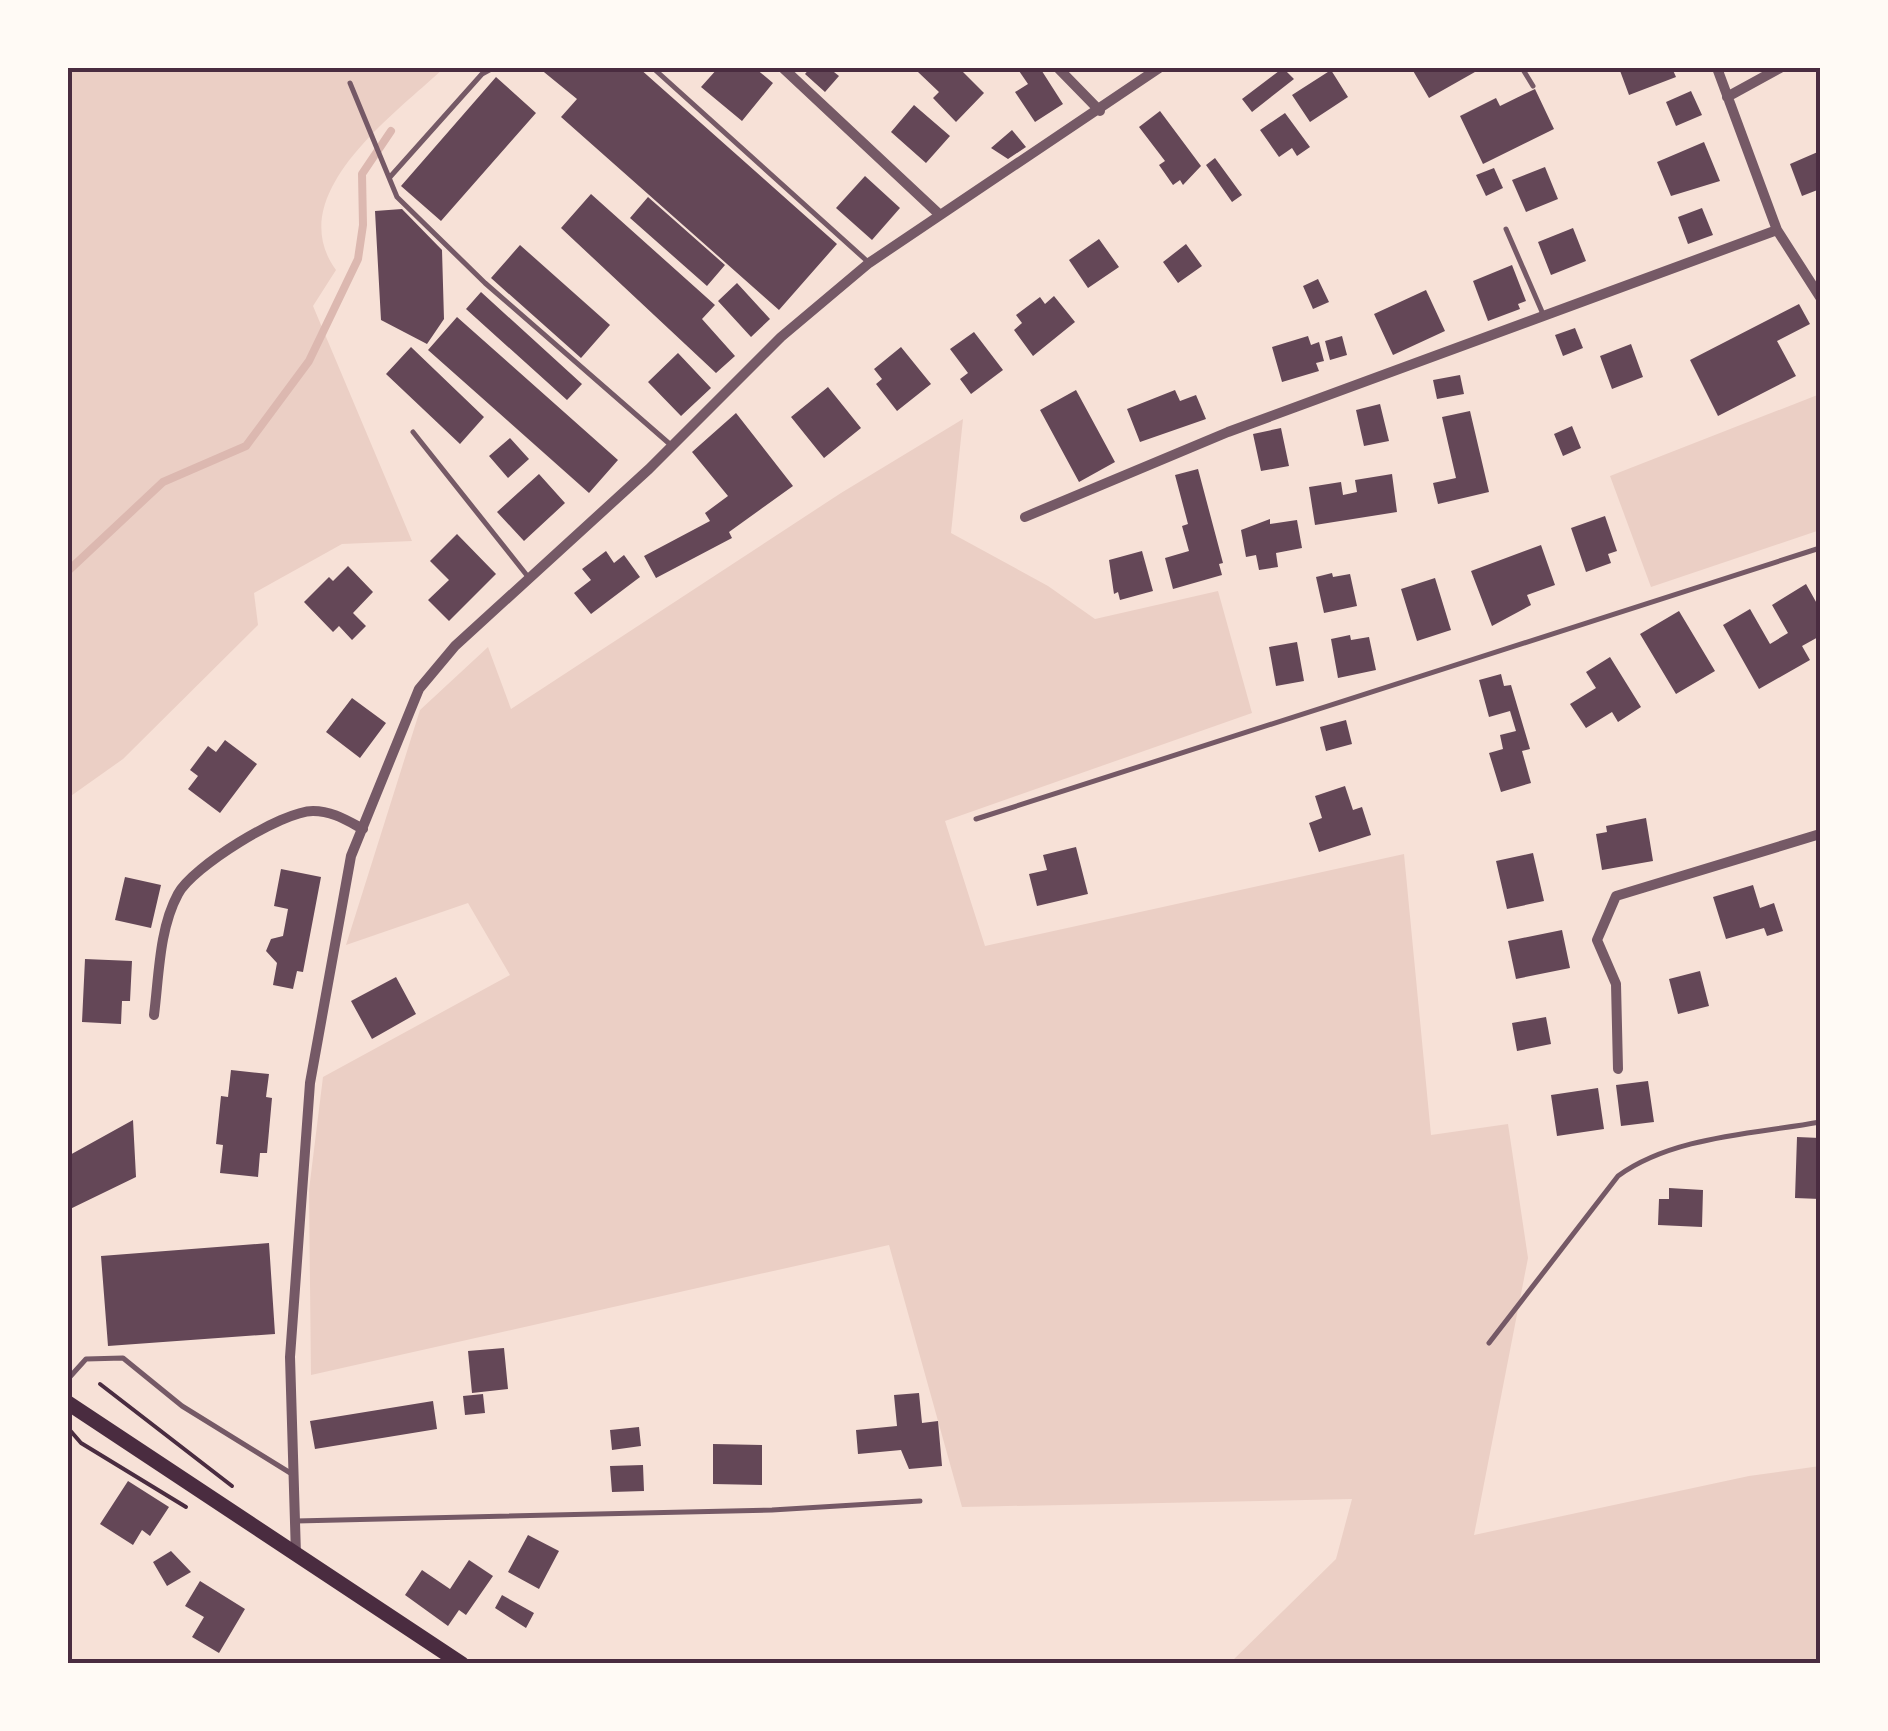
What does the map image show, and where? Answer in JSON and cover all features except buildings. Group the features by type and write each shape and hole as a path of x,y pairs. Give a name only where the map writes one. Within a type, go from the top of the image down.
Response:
{"main road":[{"path":"68,1403 462,1664"}],"street":[{"path":"782,68 940,215"},
{"path":"1058,68 1100,111"},
{"path":"296,1556 290,1357 308,1100 351,856 420,689 455,646 672,446 780,337 870,263 1159,68"},
{"path":"1716,68 1777,230 1820,297"},
{"path":"1727,97 1780,68"},
{"path":"1025,517 1228,432 1777,230"},
{"path":"154,1015 172,907 188,879 272,825 307,811 330,812 363,828"},
{"path":"1618,1069 1616,984 1596,940 1616,896 1820,834"}],"lane":[{"path":"390,176 482,74 493,68"},
{"path":"653,68 870,263"},
{"path":"1522,68 1533,86"},
{"path":"350,83 397,196 485,283 672,446"},
{"path":"1506,230 1543,315"},
{"path":"412,432 530,580"},
{"path":"976,819 1820,548"},
{"path":"1489,1343 1618,1176 1638,1162 1663,1151 1820,1122"},
{"path":"68,1379 86,1359 123,1358 182,1406 294,1475"},
{"path":"296,1521 920,1502"}],"path":[{"path":"100,1384 232,1486"},
{"path":"68,1428 81,1443 192,1510"}],"shaded area":[{"path":"68,68 444,68 374,132 333,185 323,213 323,242 336,270 313,306 412,541 342,544 254,593 258,625 123,759 68,798"},
{"path":"1820,394 1820,530 1651,587 1610,476"},
{"path":"963,419 951,533 1048,586 1095,619 1218,591 1252,713 945,821 985,946 1404,854 1431,1135 1508,1124 1528,1258 1474,1535 1749,1476 1820,1466 1820,1663 1230,1663 1336,1559 1352,1499 962,1507 889,1245 311,1375 309,1190 323,1077 510,975 468,903 346,945 420,710 488,647 511,709 841,493"}],"waterway":[{"path":"68,571 163,482 246,446 309,361 358,259 363,225 362,174 391,131"}]}
